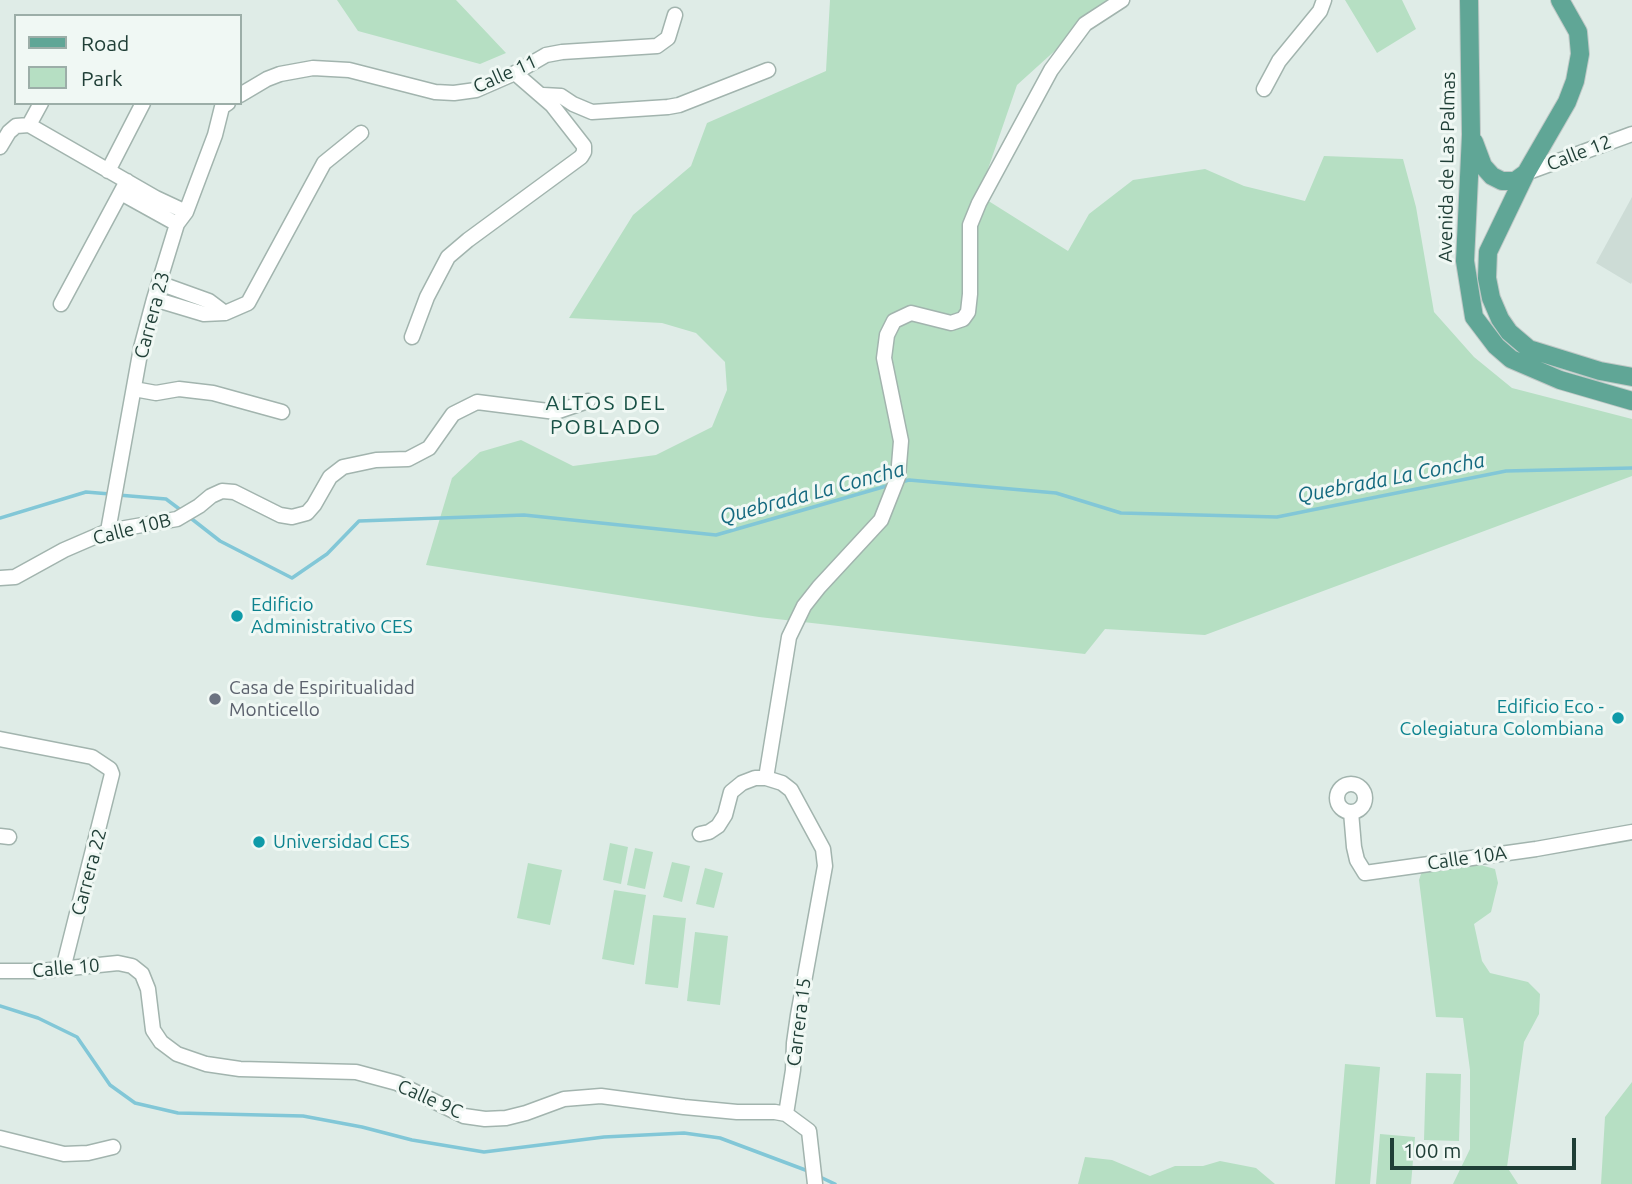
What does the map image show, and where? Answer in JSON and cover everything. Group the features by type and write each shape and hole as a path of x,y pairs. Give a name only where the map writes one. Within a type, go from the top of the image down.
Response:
{"main road":[{"path":"1560,0 1578,32 1578,68 1567,102 1526,173 1488,252 1487,278 1491,298 1500,319 1509,332 1529,349 1600,371 1632,377"},
{"name":"Avenida de Las Palmas","path":"1471,3 1471,135 1465,261 1474,317 1511,359 1560,380 1632,401"},
{"path":"1471,135 1483,166 1492,176 1502,181 1515,181 1526,173"}],"street":[{"path":"700,834 718,826 725,815 731,792 736,787 755,778 766,778 789,638 811,596 881,520 898,477 901,441 884,358 887,335 894,321 911,313 951,323 963,318 968,312 970,225 979,203 1051,70 1085,24 1122,0"},
{"path":"1264,89 1279,61 1320,11 1324,0"},
{"name":"Calle 11","path":"242,94 280,74 313,68 349,70 419,89 454,93 475,90 515,73 546,55 562,51 657,46 668,37 675,15"},
{"path":"543,95 561,96 592,112 668,107 768,70"},
{"path":"412,337 427,297 448,257 581,157 584,152 584,146 543,95 515,73"},
{"path":"29,125 40,105"},
{"path":"108,171 142,105"},
{"name":"Carrera 23","path":"108,531 141,348 154,299 177,225 186,212 225,105"},
{"path":"0,147 16,126 29,125 108,171 124,187 177,225"},
{"path":"154,299 204,314 225,313 248,303 324,163 361,133"},
{"name":"Calle 12","path":"1526,173 1632,134"},
{"path":"124,187 186,212"},
{"path":"61,304 124,187"},
{"path":"159,283 209,300 225,313"},
{"path":"134,388 156,393 179,389 213,393 282,412"},
{"name":"Calle 10B","path":"0,578 15,577 64,550 108,531 177,519 222,491 234,492 280,515 292,517 307,513 330,477 344,467 376,460 408,459 429,448 453,414 477,402 556,412 588,401"},
{"name":"Carrera 22","path":"0,739 92,757 110,769 112,774 63,969"},
{"name":"Carrera 15","path":"766,778 782,783 791,790 823,849 825,866 798,1015 786,1114"},
{"name":"Calle 10A","path":"1351,812 1354,848 1357,860 1366,873 1536,849 1632,832"},
{"name":"Calle 10","path":"0,971 63,969 118,963 132,966 142,974 148,989 153,1030 161,1042"},
{"name":"Calle 9C","path":"161,1042 177,1054 206,1064 261,1071 334,1070 380,1077 464,1116 485,1119 526,1114 564,1099 601,1097 737,1112 786,1114"},
{"path":"786,1114 809,1131 815,1184"},
{"path":"0,1138 64,1154 88,1153 113,1147"}],"shaded area":[{"path":"1632,197 1632,282 1631,284 1596,263"}],"green space":[{"path":"337,0 456,0 506,53 480,64 358,31"},
{"path":"830,0 1111,0 1017,85 979,195 1068,251 1089,214 1133,180 1205,169 1244,186 1305,201 1324,156 1403,159 1416,207 1434,312 1474,357 1512,388 1632,419 1632,476 1205,635 1105,629 1085,654 759,617 426,565 452,478 480,452 521,440 573,466 656,455 712,427 727,390 725,362 696,333 662,323 569,318 633,215 691,166 707,123 826,71"},
{"path":"1345,0 1402,0 1416,29 1377,53"},
{"path":"610,843 628,847 621,884 603,880"},
{"path":"635,848 653,852 645,889 627,885"},
{"path":"672,862 690,866 682,902 663,897"},
{"path":"528,863 562,870 550,925 517,918"},
{"path":"1477,864 1495,869 1498,883 1491,912 1474,924 1482,961 1490,973 1528,982 1540,994 1539,1014 1524,1042 1507,1167 1518,1184 1453,1184 1470,1149 1470,1070 1463,1018 1436,1017 1419,880 1422,871"},
{"path":"705,868 723,873 714,908 696,904"},
{"path":"614,890 646,895 634,965 602,959"},
{"path":"653,915 686,918 678,988 645,984"},
{"path":"695,932 728,936 720,1005 687,1001"},
{"path":"1345,1064 1380,1067 1370,1184 1335,1184"},
{"path":"1426,1073 1461,1074 1459,1141 1424,1140"},
{"path":"1632,1082 1632,1184 1601,1184 1605,1117"},
{"path":"1380,1134 1415,1137 1411,1184 1376,1184"},
{"path":"1085,1157 1112,1160 1150,1176 1175,1166 1203,1166 1220,1161 1256,1168 1275,1184 1078,1184"}],"waterway":[{"name":"Quebrada La Concha","path":"901,482 909,480 1056,493 1121,513 1277,517 1506,471 1632,468"},
{"name":"Quebrada La Concha","path":"188,516 220,541 292,578 327,554 359,521 524,515 716,535 890,485"},
{"name":"Quebrada La Concha","path":"0,518 86,492 110,494"},
{"name":"Quebrada La Concha","path":"118,495 166,499 182,511"},
{"path":"0,1006 38,1018 77,1037 110,1085 135,1103 178,1113 303,1116 412,1140 484,1152 604,1137 684,1133 720,1138 808,1171"},
{"path":"818,1176 835,1184"}],"place":[{"name":"Edificio Administrativo CES","path":"237,616"},
{"name":"Casa de Espiritualidad Monticello","path":"215,699"},
{"name":"Edificio Eco - Colegiatura Colombiana","path":"1618,718"},
{"name":"Universidad CES","path":"259,842"}],"district":[{"name":"ALTOS DEL POBLADO","path":"606,415"}]}
